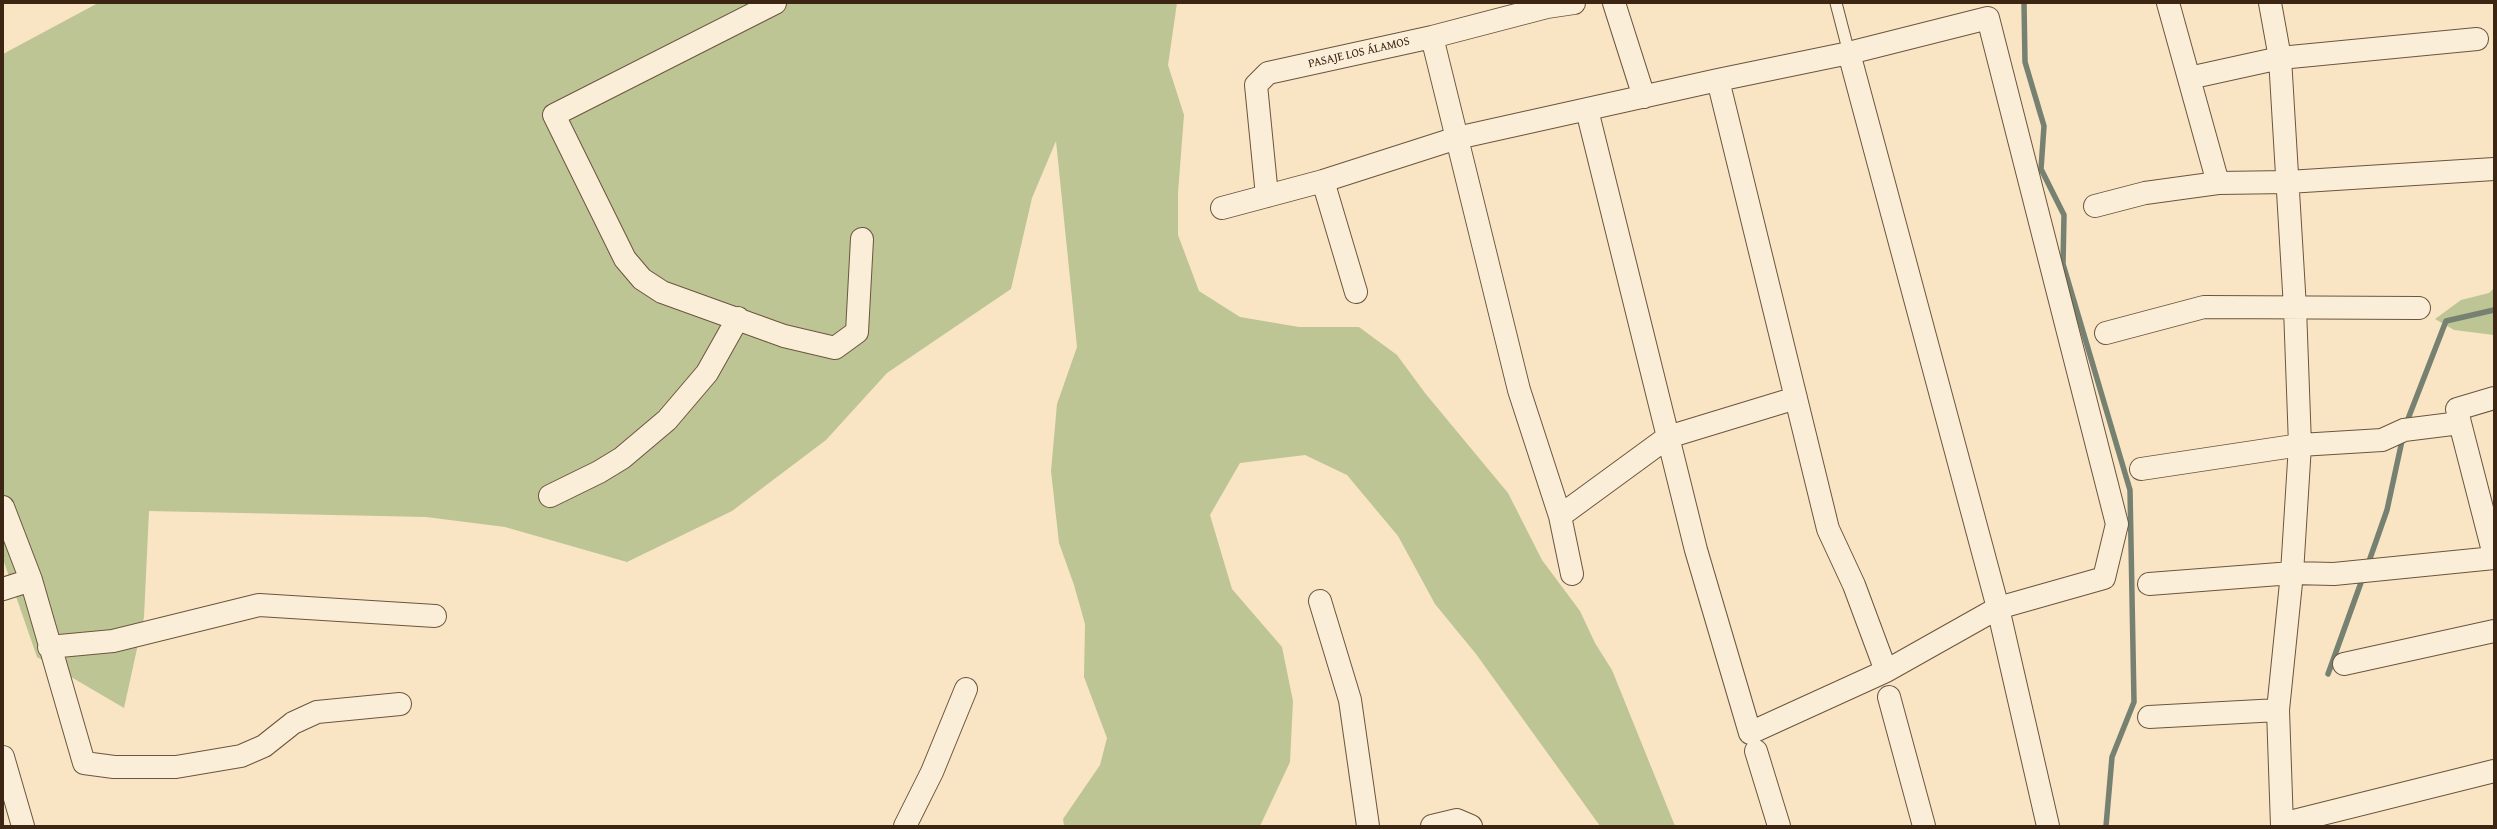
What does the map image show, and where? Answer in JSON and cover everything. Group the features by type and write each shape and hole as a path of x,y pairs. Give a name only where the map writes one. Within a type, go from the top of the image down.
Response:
{"street":[{"path":"775,3 554,115 632,270 642,279 662,292 738,318 784,336 835,348 857,332 862,239"},
{"name":"PASAJE LOS ÁLAMOS","path":"1267,196 1256,85 1268,73 1432,37 1547,5 1574,3"},
{"path":"1614,3 1644,97"},
{"path":"2168,3 2218,183"},
{"path":"2270,3 2280,58 2295,308 2300,445 2292,573 2278,710 2282,825 2494,771"},
{"path":"1222,208 1323,181 1457,138 1718,80 1850,53 1988,18 2117,524 2104,578 1998,608 1886,671 1750,733 1696,550 1587,110"},
{"path":"1432,37 1520,390 1560,516 1572,574"},
{"path":"2189,78 2280,58 2478,39"},
{"path":"1850,53 1998,608 2048,826"},
{"path":"1718,80 1828,529 1854,585 1886,671"},
{"path":"2095,206 2145,193 2218,183 2288,182 2494,169"},
{"path":"1323,181 1356,292"},
{"path":"2106,332 2204,307 2419,308"},
{"path":"550,496 575,485 616,461 644,441 667,420 707,373 738,318"},
{"path":"1560,516 1668,437 1796,398"},
{"path":"2149,584 2292,573 2334,574 2494,557 2487,497 2460,423 2457,409 2494,398"},
{"path":"2141,470 2300,445 2382,440 2404,430 2460,423"},
{"path":"3,507 31,580 49,647 84,763 114,767 160,767 202,764 241,756 264,746 293,723 317,712 400,704"},
{"path":"3,590 31,580"},
{"path":"1320,601 1350,700 1368,826"},
{"path":"49,647 113,641 259,605 435,616"},
{"path":"2344,664 2494,631"},
{"path":"905,826 932,772 966,689"},
{"path":"1889,697 1924,826"},
{"path":"2149,717 2278,710"},
{"path":"1756,751 1780,826"},
{"path":"3,757 23,826"},
{"path":"1432,826 1457,820 1471,826"}],"lane":[{"path":"1836,3 1850,53"}],"green space":[{"path":"98,3 1177,3 1168,65 1184,115 1178,193 1178,235 1199,291 1240,317 1299,327 1359,327 1397,355 1425,393 1508,493 1542,560 1580,611 1595,643 1612,670 1675,826 1600,826 1476,654 1435,604 1398,536 1347,475 1305,455 1240,463 1210,515 1232,589 1282,647 1293,701 1290,762 1260,826 1064,826 1063,819 1100,765 1107,738 1084,677 1085,624 1074,585 1059,543 1051,471 1057,404 1077,347 1056,141 1032,198 1011,289 887,373 826,440 732,511 627,562 505,527 426,517 149,511 144,617 124,708 37,657 3,559 3,54"},
{"path":"2494,288 2494,335 2454,330 2435,319 2461,300 2489,293"}],"waterway":[{"path":"2024,3 2025,62 2044,126 2041,169 2064,215 2063,264 2130,490 2134,702 2112,757 2106,826"},
{"path":"2406,424 2446,321 2494,310"},
{"path":"2367,567 2387,510 2403,436"},
{"path":"2328,674 2363,577"}]}
